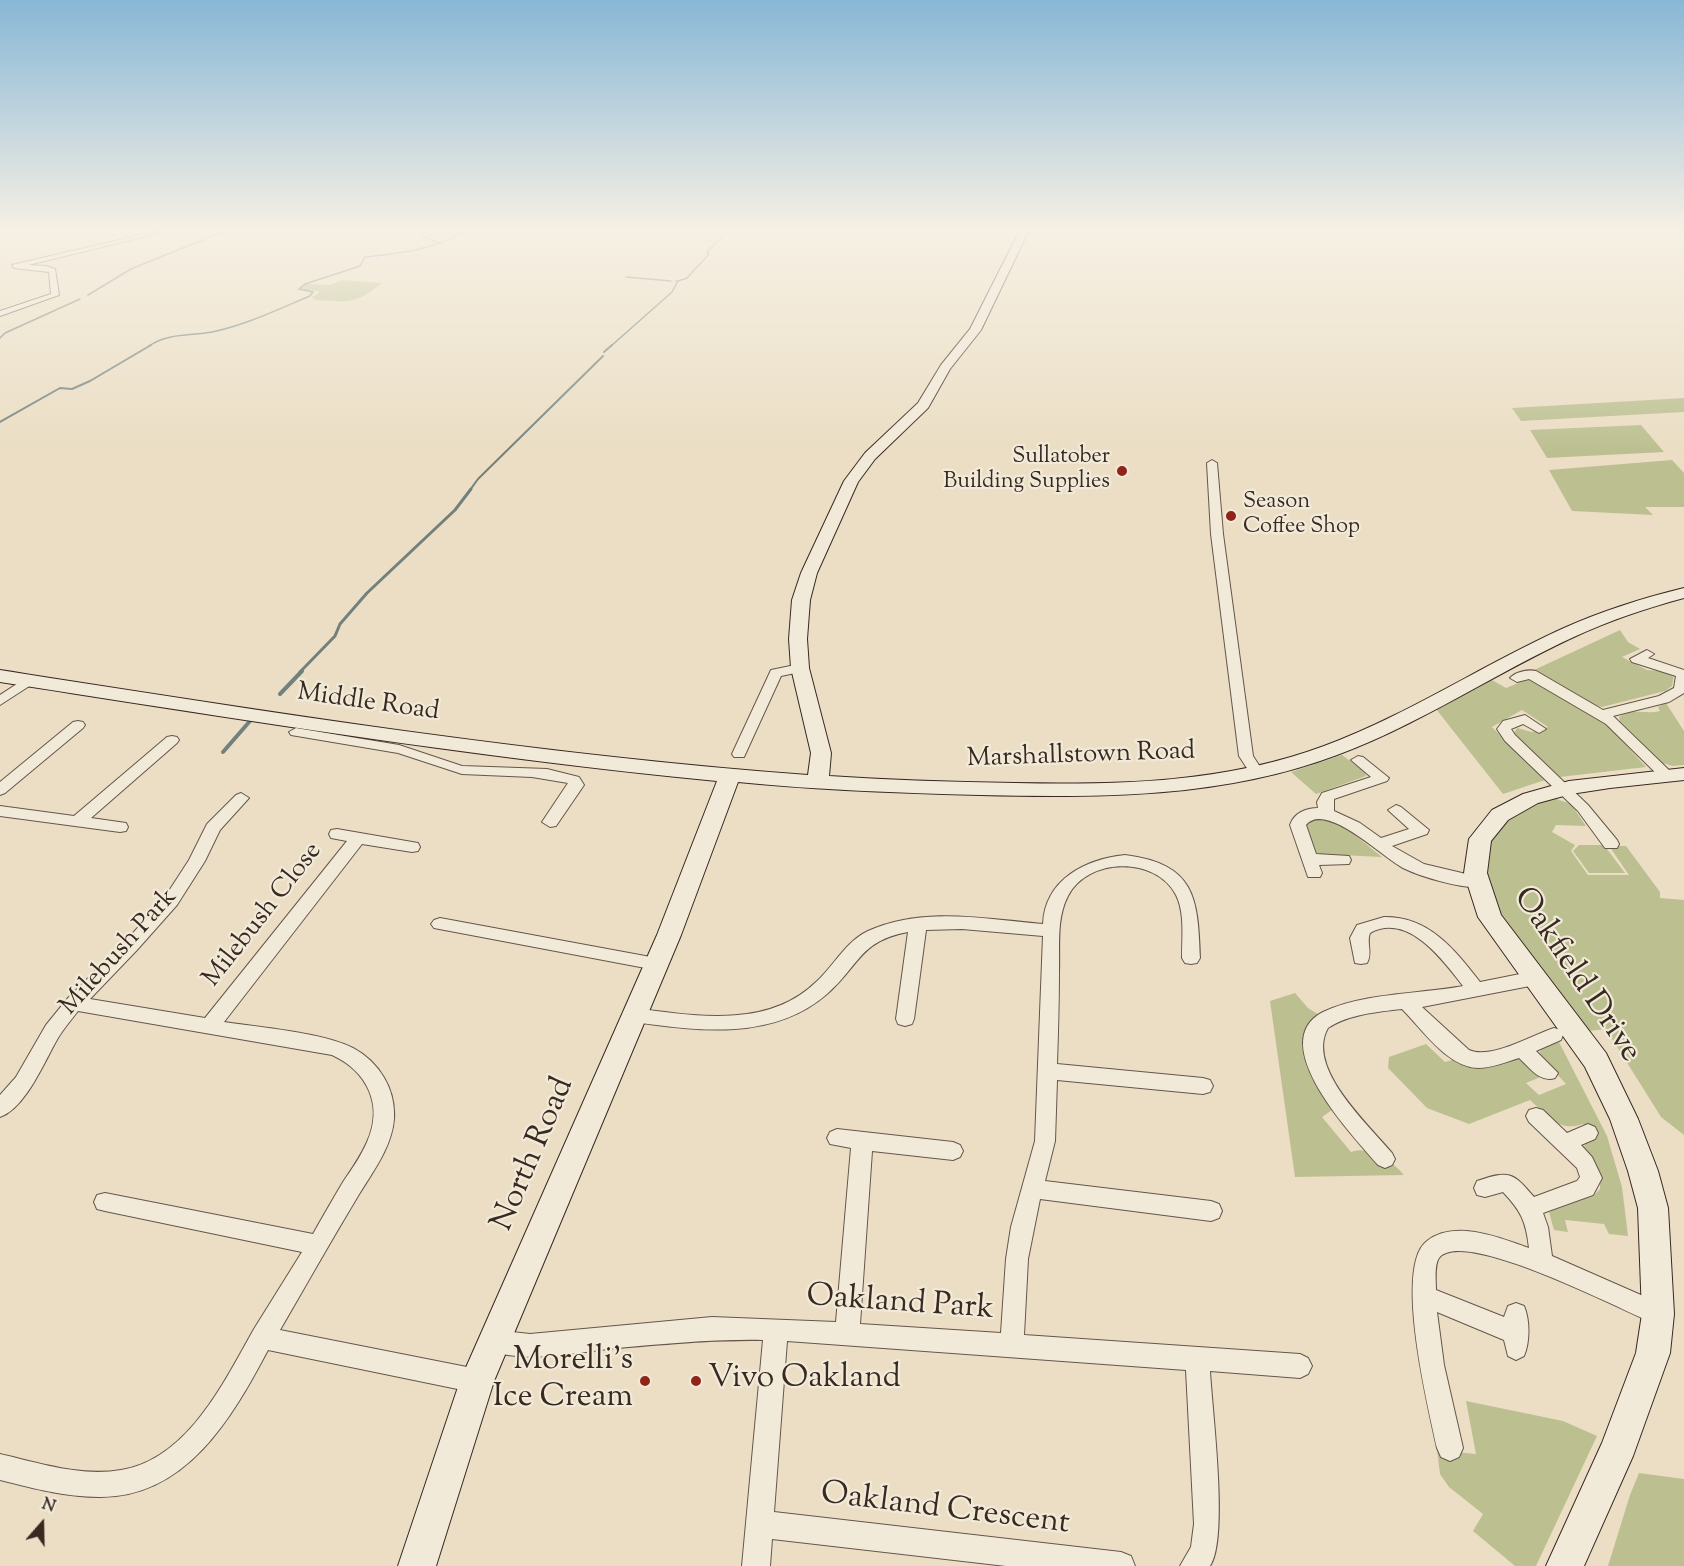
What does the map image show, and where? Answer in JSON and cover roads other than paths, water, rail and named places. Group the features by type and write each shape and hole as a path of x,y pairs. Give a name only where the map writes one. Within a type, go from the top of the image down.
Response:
{"street":[{"path":"0,314 26,305"},
{"path":"818,782 821,753 800,668 798,625 801,600 809,573 851,481 870,456 922,405 945,368 975,330 987,305"},
{"path":"1212,463 1217,534 1246,756 1257,773"},
{"name":"Marshallstown Road","path":"734,765 818,782 914,787 1123,788 1174,786 1257,773 1331,750 1378,730 1553,640 1606,617 1684,593"},
{"path":"1602,715 1664,699 1680,690 1683,682 1682,674 1637,659 1647,654"},
{"path":"734,765 776,673 800,668"},
{"path":"1517,678 1531,674 1602,715 1676,775"},
{"name":"Middle Road","path":"0,676 604,764 734,765"},
{"path":"0,701 29,680"},
{"path":"1539,729 1525,719 1506,725 1504,729 1510,738 1583,808 1611,844"},
{"path":"0,790 78,725"},
{"path":"296,732 399,748 461,770 525,771 574,780 576,785 550,822"},
{"path":"79,820 172,740"},
{"path":"461,770 478,747"},
{"path":"1326,813 1327,796 1382,778 1358,760"},
{"name":"North Road","path":"417,1566 477,1381 656,964 734,765"},
{"name":"Oakfield Drive","path":"1565,1566 1633,1412 1653,1353 1658,1314 1653,1208 1624,1119 1596,1061 1490,916 1477,882 1476,851 1490,823 1519,802 1562,788 1676,775"},
{"name":"Milebush Park","path":"0,1109 23,1083 53,1029 74,1003 131,946 171,901 197,861 213,828 241,798"},
{"path":"1378,845 1421,830 1396,810"},
{"path":"0,811 120,827"},
{"path":"1343,860 1312,866 1299,832 1299,821 1306,815 1326,813 1344,819 1378,845 1411,865 1477,882"},
{"name":"Milebush Close","path":"337,834 412,847"},
{"name":"Milebush Close","path":"210,1026 358,838"},
{"path":"1012,1346 1017,1258 1045,1141 1052,931 1056,904 1066,885 1084,870 1103,862 1140,863 1167,874 1182,889 1188,906 1191,958"},
{"path":"1361,958 1359,938 1363,929 1370,925 1388,923 1404,925 1420,932 1441,947 1475,989"},
{"path":"440,924 656,964"},
{"path":"634,1015 714,1023 752,1022 776,1017 798,1006 821,989 867,939 885,932 918,925 961,924 1052,931"},
{"path":"905,1019 918,925"},
{"path":"1385,1159 1342,1107 1325,1081 1314,1057 1319,1026 1328,1020 1372,1007 1535,978"},
{"path":"1406,1002 1459,1053 1469,1059 1485,1060 1554,1035"},
{"path":"0,1467 74,1483 106,1485 132,1482 160,1470 184,1451 205,1429 222,1406 319,1245 379,1137 384,1116 379,1086 368,1069 354,1056 335,1048 74,1003"},
{"path":"1521,1048 1548,1073"},
{"path":"1047,1071 1203,1086"},
{"path":"1531,1208 1585,1188 1590,1183 1591,1174 1587,1165 1536,1116"},
{"path":"1565,1143 1588,1133"},
{"path":"837,1138 952,1151"},
{"path":"848,1335 862,1141"},
{"path":"1485,1188 1507,1182 1531,1208 1537,1223 1542,1264"},
{"path":"1032,1189 1211,1211"},
{"path":"105,1202 319,1245"},
{"path":"1450,1448 1430,1359 1425,1296 1429,1255 1433,1249 1446,1243 1460,1241 1480,1244 1542,1264 1658,1314"},
{"path":"1425,1296 1516,1332"},
{"name":"Oakland Park","path":"494,1341 530,1345 712,1328 776,1329 1300,1366"},
{"path":"756,1566 776,1329"},
{"path":"263,1338 477,1381"},
{"path":"1194,1566 1204,1551 1207,1524 1197,1358"},
{"name":"Oakland Crescent","path":"760,1524 1121,1566"}],"waterway":[{"path":"0,338 5,333 67,305"},
{"path":"149,346 172,337 225,329 288,305"},
{"path":"611,346 657,305"},
{"path":"0,422 60,388 72,389 90,381 151,345"},
{"path":"604,352 612,345"},
{"path":"470,490 478,479 603,356"},
{"path":"300,672 335,636 340,624 367,593 455,510 471,489"},
{"path":"280,694 302,671"},
{"path":"223,752 250,721"}],"place":[{"name":"Sullatober Building Supplies","path":"1122,471"},
{"name":"Season Coffee Shop","path":"1231,516"},
{"name":"Morelli's Ice Cream","path":"645,1381"},
{"name":"Vivo Oakland","path":"696,1381"}]}
